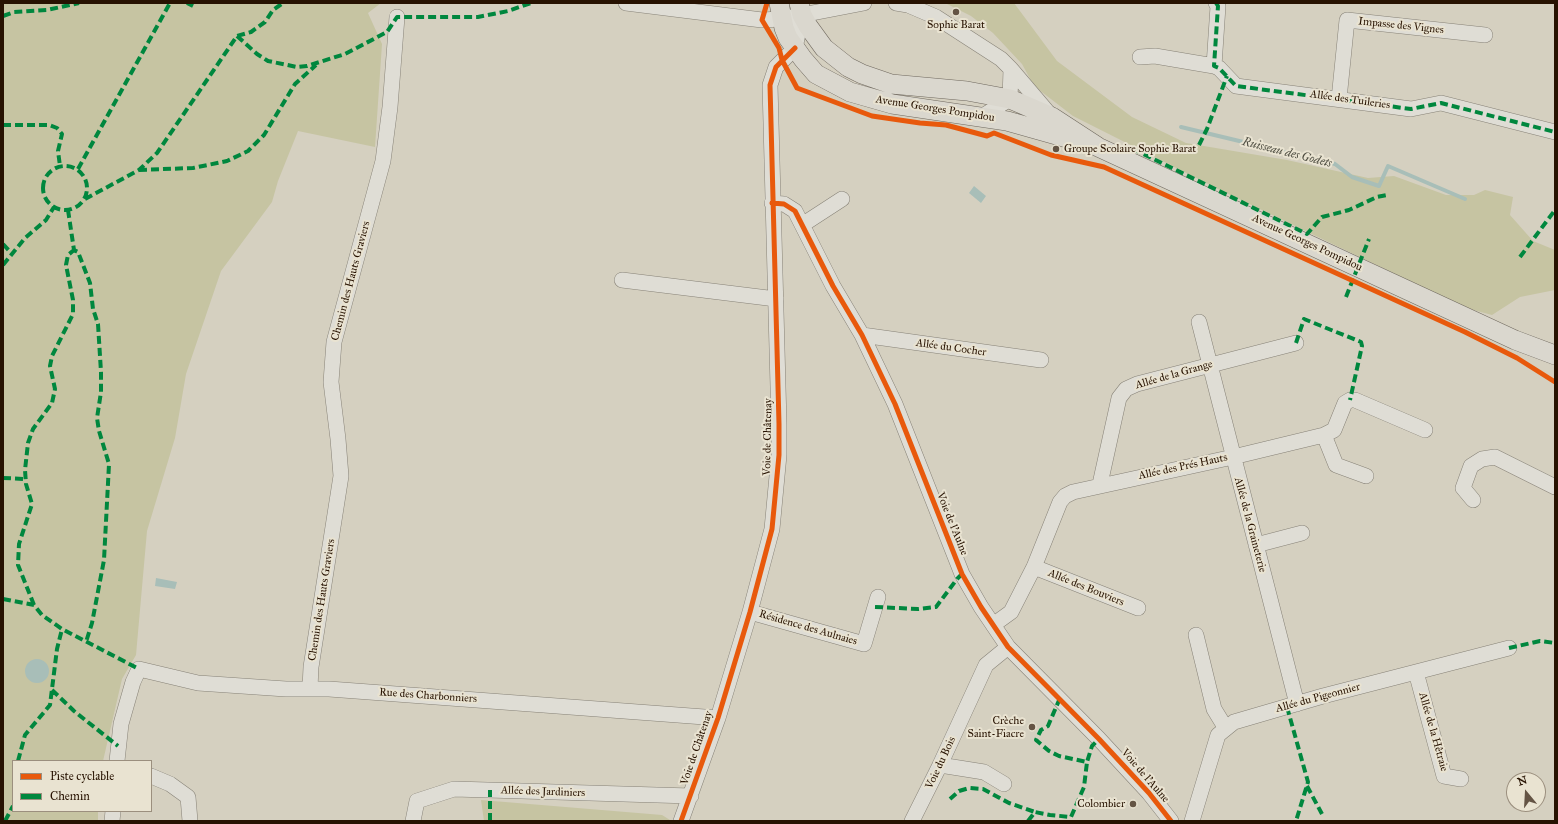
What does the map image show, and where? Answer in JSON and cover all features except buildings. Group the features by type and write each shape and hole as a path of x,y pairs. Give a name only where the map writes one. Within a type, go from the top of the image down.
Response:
{"main road":[{"name":"Avenue Georges Pompidou","path":"800,9 824,48 848,67 874,79 891,84 967,91 1010,99 1052,117 1098,147 1515,340 1555,355"},
{"name":"Avenue Georges Pompidou","path":"780,11 788,38 816,74 850,92 892,104 1007,121 1098,147"},
{"name":"Avenue Georges Pompidou","path":"1515,340 1555,366"}],"street":[{"path":"626,3 762,20 780,11 864,3"},
{"path":"896,3 908,5 936,17 1001,59 1052,117"},
{"path":"1140,57 1155,56 1214,66 1218,6 1216,3"},
{"path":"795,48 800,9"},
{"name":"Chemin des Hauts Graviers","path":"310,688 311,667 341,476 331,382 334,344 383,161 390,107 397,17"},
{"name":"Impasse des Vignes","path":"1339,99 1347,20 1485,36"},
{"name":"Voie de Châtenay","path":"681,821 718,718 750,612 772,529 779,424 772,210 770,85 776,68 795,48"},
{"name":"Allée des Tuileries","path":"1214,66 1219,68 1236,86 1411,109 1441,103 1555,132"},
{"path":"981,117 1010,99 1011,69"},
{"path":"802,225 842,198"},
{"name":"Voie de l'Aulne","path":"772,210 784,204 795,211 833,286 862,335 894,404 962,574 993,625 1008,647 1099,739 1149,794 1171,821"},
{"path":"622,280 776,300"},
{"name":"Allée de la Graineterie","path":"1199,322 1211,364 1233,457 1296,704"},
{"name":"Allée du Cocher","path":"862,335 1041,360"},
{"name":"Allée de la Grange","path":"1100,484 1119,398 1126,389 1137,384 1296,343"},
{"path":"1366,476 1336,465 1324,435 1334,430 1345,403 1355,400 1425,430"},
{"name":"Allée des Prés Hauts","path":"993,625 1011,612 1034,567 1060,502 1065,496 1100,484 1233,457 1324,435"},
{"path":"1473,500 1463,488 1471,466 1482,459 1495,457 1555,487"},
{"path":"1256,545 1302,532"},
{"name":"Allée des Bouviers","path":"1034,567 1138,608"},
{"name":"Résidence des Aulnaies","path":"750,612 864,644 878,597"},
{"path":"1192,821 1218,735 1225,727 1214,709 1196,635"},
{"name":"Voie du Bois","path":"912,821 940,765 986,665 1008,647"},
{"name":"Allée du Pigeonnier","path":"1225,727 1234,722 1296,704 1509,648"},
{"name":"Rue des Charbonniers","path":"117,760 121,724 133,682 139,669 198,683 286,689 310,688 718,718"},
{"name":"Allée de la Hêtraie","path":"1416,672 1444,776 1461,779"},
{"path":"940,765 984,772 1004,784"},
{"path":"152,776 170,784 188,797 190,821"},
{"name":"Allée des Jardiniers","path":"413,821 417,801 454,789 691,796"}],"shaded area":[{"path":"3,3 381,3 368,13 382,44 375,147 298,131 278,181 272,202 221,271 186,374 175,438 147,531 136,655 122,679 103,760 12,760 12,812 98,812 98,821 3,821"},
{"path":"945,3 1014,3 1057,61 1132,117 1186,143 1287,160 1368,178 1394,176 1446,195 1474,195 1485,190 1513,197 1510,215 1533,241 1555,250 1555,290 1520,297 1492,315 1466,308 1218,189 1073,116 1034,86 1022,64 993,33 971,16"},
{"path":"481,800 662,815 670,820 484,821"}],"water":[{"path":"974,186 986,196 981,203 969,193"},
{"path":"156,578 177,582 175,589 155,586"},
{"path":"37,659 46,662 49,671 46,680 37,683 28,680 25,671 28,662"}],"waterway":[{"name":"Ruisseau des Godets","path":"1181,127 1335,164 1352,177 1379,186 1388,166 1465,199"}],"marked path":[{"path":"3,16 14,12 47,10 79,3"},
{"path":"78,169 170,3"},
{"path":"187,3 193,6"},
{"path":"85,199 139,170 157,153 237,36 251,32 265,22 273,10 283,3"},
{"path":"237,36 257,54 268,61 297,67 307,66 345,54 387,32 397,17 478,17 508,11 531,3"},
{"path":"1216,3 1218,6 1214,66 1219,68 1236,86 1411,109 1441,103 1555,132"},
{"path":"139,170 193,168 227,161 248,151 264,135 295,84 316,65"},
{"path":"1199,145 1207,129 1227,76"},
{"path":"3,125 49,125 57,128 62,134 58,151 60,166"},
{"path":"1133,149 1307,234 1322,217 1349,210 1377,197 1387,195"},
{"path":"61,166 69,166 81,172 87,184 87,188 87,192 81,204 69,210 61,210 49,204 43,192 43,184 49,172 61,166"},
{"path":"3,265 25,238 46,220 54,207"},
{"path":"68,210 74,250 78,252 90,283 93,309 98,324 101,392 97,418 99,431 109,464 104,560 92,623 86,642"},
{"path":"1520,257 1555,210"},
{"path":"1346,297 1369,239"},
{"path":"3,244 12,254"},
{"path":"34,605 18,565 19,544 32,504 26,484 25,470 28,443 33,429 52,403 55,389 50,366 52,356 73,314 73,300 66,265 68,255 74,250"},
{"path":"1296,343 1304,319 1361,342 1362,346 1350,400"},
{"path":"3,478 25,479"},
{"path":"1249,521 1256,545"},
{"path":"875,607 918,609 936,607 962,574"},
{"path":"3,599 34,605 42,615 62,629 139,669"},
{"path":"18,760 25,735 50,705 57,649 62,629"},
{"path":"1509,648 1540,641 1555,643"},
{"path":"52,690 74,711 118,746"},
{"path":"1060,698 1048,726 1041,730 1036,740 1049,751 1059,756 1087,762 1092,746 1099,739"},
{"path":"1287,707 1308,782 1296,821"},
{"path":"1028,821 1035,812 1071,817 1084,787 1087,762"},
{"path":"1307,786 1322,814"},
{"path":"950,799 959,791 969,788 983,789 1009,803 1035,812"},
{"path":"490,790 490,821"},
{"path":"5,821 12,808"}],"cycle path":[{"path":"767,3 762,20 779,48 782,60 797,88 872,116 946,125 987,136 994,133 1051,155 1104,167 1465,332 1517,358 1555,382"},
{"path":"681,821 718,718 750,612 772,529 779,455 779,424 770,85 776,67 795,48"},
{"path":"772,203 784,204 795,211 833,286 862,335 895,404 962,574 981,607 1008,647 1099,739 1149,793 1171,821"}],"place":[{"name":"Sophie Barat","path":"956,12"},
{"name":"Groupe Scolaire Sophie Barat","path":"1056,149"},
{"name":"Crèche Saint-Fiacre","path":"1032,727"},
{"name":"Colombier","path":"1133,804"}]}
